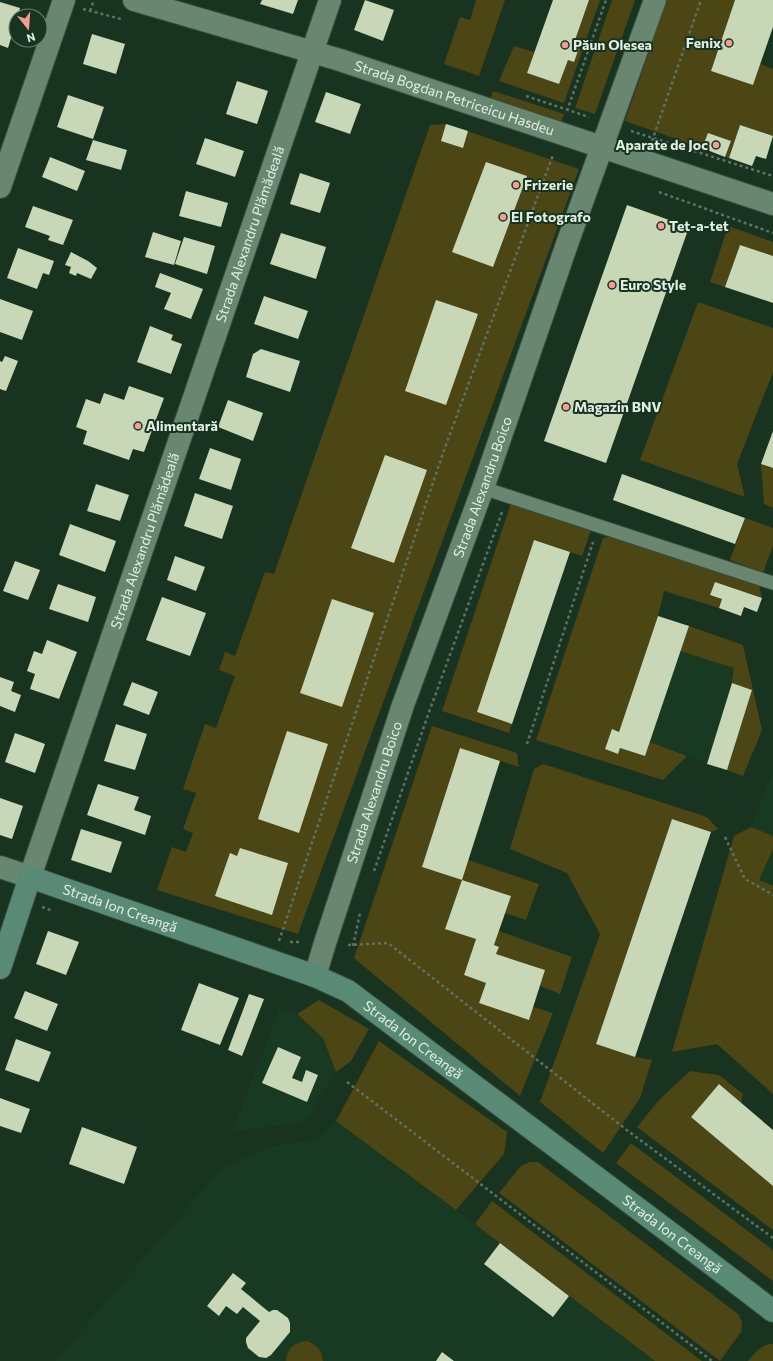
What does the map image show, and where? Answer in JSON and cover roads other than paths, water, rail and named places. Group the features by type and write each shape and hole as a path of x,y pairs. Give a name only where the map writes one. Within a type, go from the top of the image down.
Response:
{"street":[{"path":"0,187 64,0"},
{"name":"Strada Bogdan Petriceicu Hasdeu","path":"134,0 340,60 773,204"},
{"name":"Strada Alexandru Plămădeală","path":"0,968 330,0"},
{"name":"Strada Alexandru Boico","path":"315,976 327,935 403,705 483,488 567,244 655,0"},
{"name":"Strada Ion Creangă","path":"0,867 315,976 348,991 595,1175 773,1311"}],"lane":[{"path":"483,488 773,583"}],"place":[{"name":"Fenix","path":"729,43"},
{"name":"Păun Olesea","path":"565,45"},
{"name":"Aparate de Joc","path":"716,145"},
{"name":"Frizerie","path":"516,185"},
{"name":"El Fotografo","path":"503,217"},
{"name":"Tet-a-tet","path":"661,226"},
{"name":"Euro Style","path":"612,285"},
{"name":"Magazin BNV","path":"566,407"},
{"name":"Alimentară","path":"138,426"}]}
